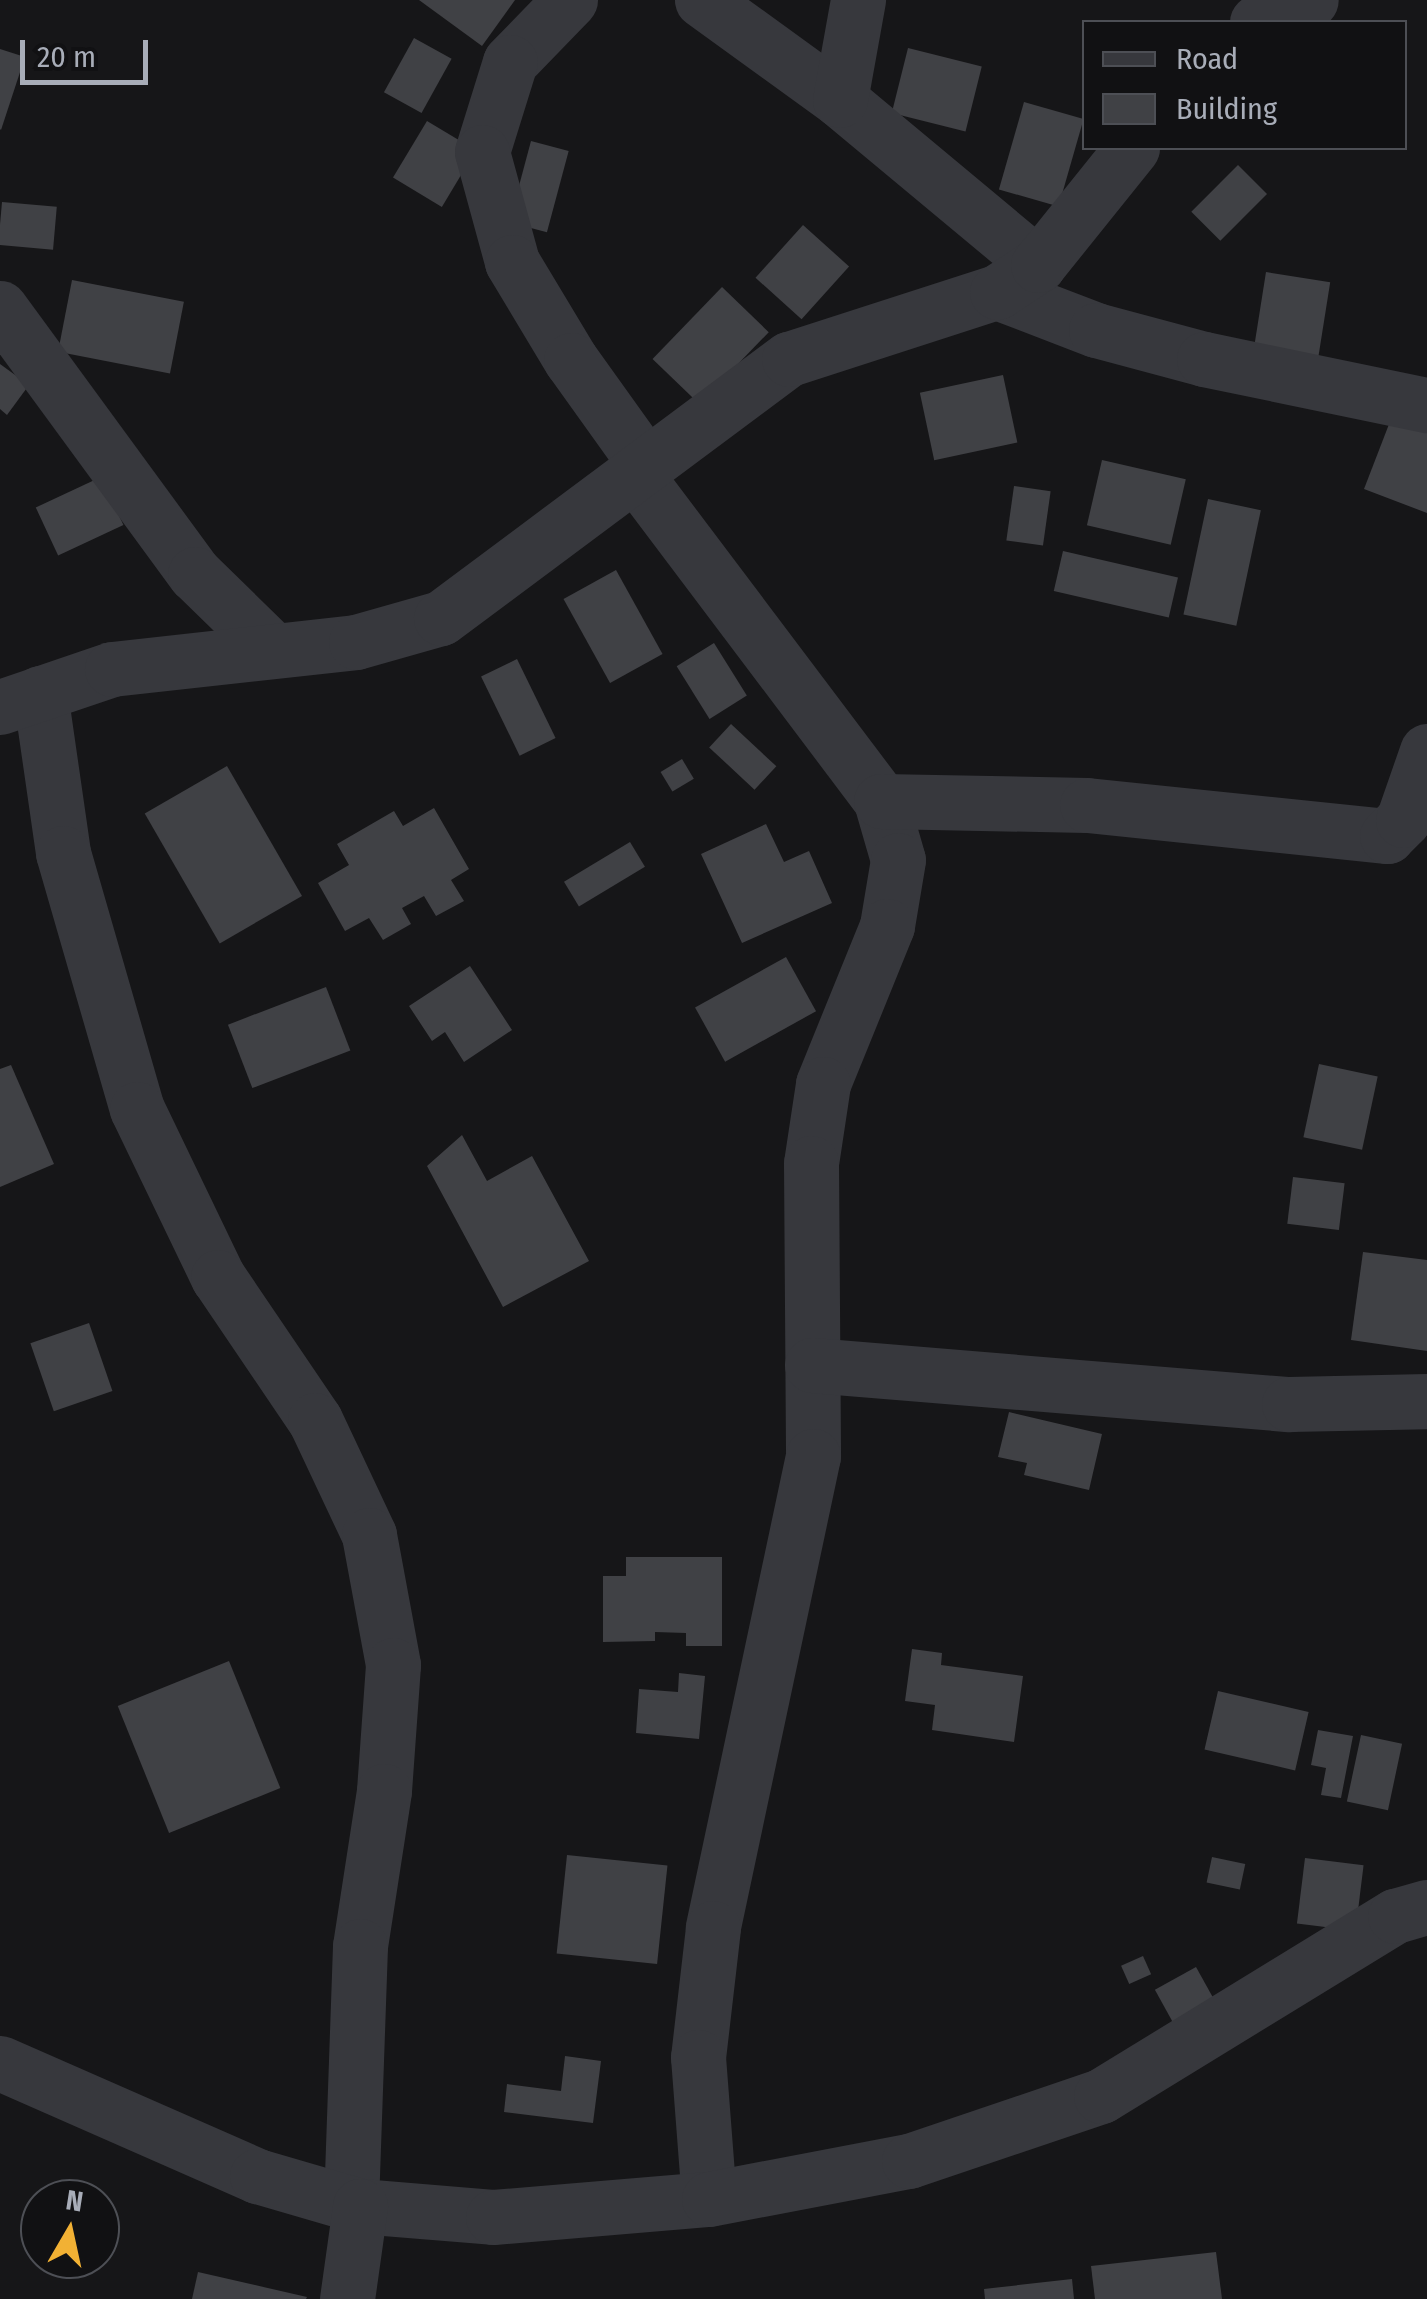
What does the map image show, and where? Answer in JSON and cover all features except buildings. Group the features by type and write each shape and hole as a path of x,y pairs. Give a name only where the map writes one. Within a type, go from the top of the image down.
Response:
{"street":[{"path":"570,0 510,62 482,152 512,262 641,470 881,801 898,860 888,926 823,1084 812,1163 814,1456 713,1928 698,2058 709,2199"},
{"path":"702,0 840,100 1017,279 1204,359 1427,405"},
{"path":"840,100 858,0"},
{"path":"1261,20 1310,0"},
{"path":"347,2299 356,2205 360,1946 384,1791 392,1664 369,1535 315,1420 218,1277 137,1110 20,700 112,669 356,642 441,618 789,359 1017,279 1130,150"},
{"path":"0,308 194,574 273,650"},
{"path":"881,801 1087,805 1387,836 1403,820 1427,750"},
{"path":"812,1365 1289,1404 1427,1401"},
{"path":"0,2063 258,2176 356,2205 493,2216 709,2199 909,2161 1101,2096 1395,1916 1427,1907"}]}
